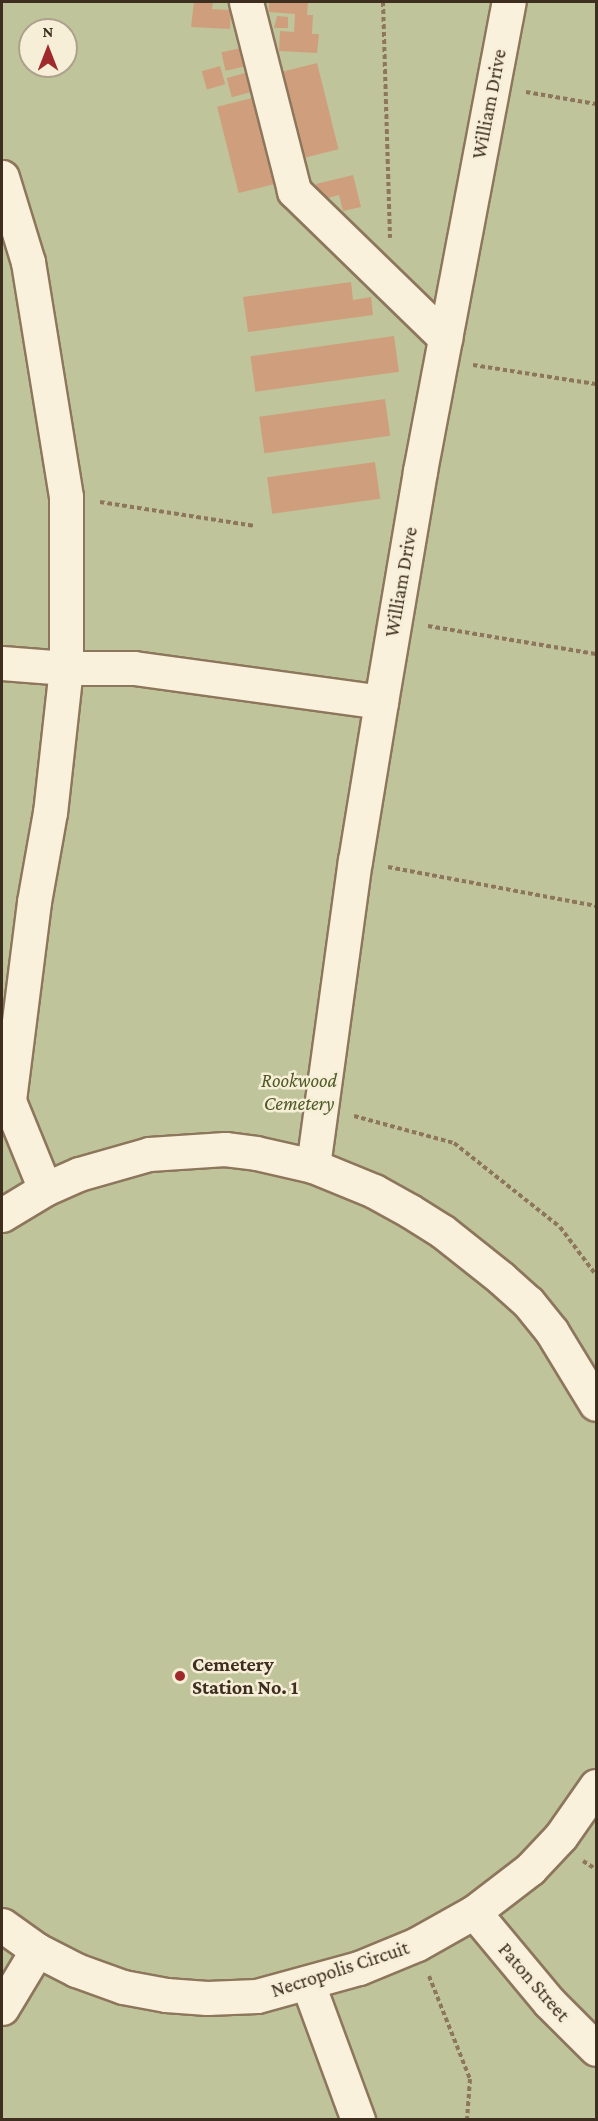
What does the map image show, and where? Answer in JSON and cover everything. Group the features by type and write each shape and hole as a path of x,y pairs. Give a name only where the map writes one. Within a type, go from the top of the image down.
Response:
{"street":[{"path":"246,2 294,191 392,286 443,349"},
{"name":"William Drive","path":"313,1166 323,1107 355,861 381,702 443,349 509,2"},
{"path":"2,177 28,262 66,496 66,668 50,812 34,902 9,1101 45,1189"},
{"path":"2,663 66,668 134,668 381,702"},
{"path":"2,1215 45,1189 79,1174 149,1154 188,1149 225,1149 256,1153 313,1166 374,1191 410,1211 442,1231 484,1263 528,1302 552,1332 597,1404"},
{"name":"Necropolis Circuit","path":"2,1925 37,1950 76,1970 123,1987 166,1995 207,1998 257,1996 308,1984 359,1968 417,1944 474,1912 502,1892 545,1852 580,1812 597,1786"},
{"name":"Paton Street","path":"474,1912 549,2002 597,2049"},
{"path":"2,2008 37,1950"},
{"path":"308,1984 358,2120"}],"path":[{"path":"383,2 392,286"},
{"path":"493,87 597,104"},
{"path":"443,349 597,384"},
{"path":"66,496 255,526"},
{"path":"395,621 597,654"},
{"path":"355,861 597,906"},
{"path":"323,1107 454,1143 560,1227 597,1275"},
{"path":"417,1944 470,2079 467,2120"}],"green space":[{"name":"Rookwood Cemetery","path":"2,2 596,2 596,2119 2,2119"}],"building":[{"path":"194,2 213,2 212,9 231,10 230,29 191,27"},
{"path":"269,2 308,2 307,15 313,15 312,34 319,34 317,53 279,51 280,31 294,32 295,14 269,12"},
{"path":"277,16 288,17 288,28 274,28"},
{"path":"241,48 245,67 225,71 221,52"},
{"path":"317,63 339,149 304,158 282,72"},
{"path":"220,66 225,84 207,90 202,71"},
{"path":"245,73 250,92 232,97 227,78"},
{"path":"252,98 274,184 239,193 217,107"},
{"path":"353,175 361,207 343,211 339,195 321,200 316,184"},
{"path":"351,282 353,300 371,297 373,315 248,332 243,297"},
{"path":"394,336 399,372 255,392 250,356"},
{"path":"385,399 390,436 264,453 259,417"},
{"path":"375,462 380,499 272,514 267,477"}],"place":[{"name":"Cemetery Station No. 1","path":"180,1676"}]}
